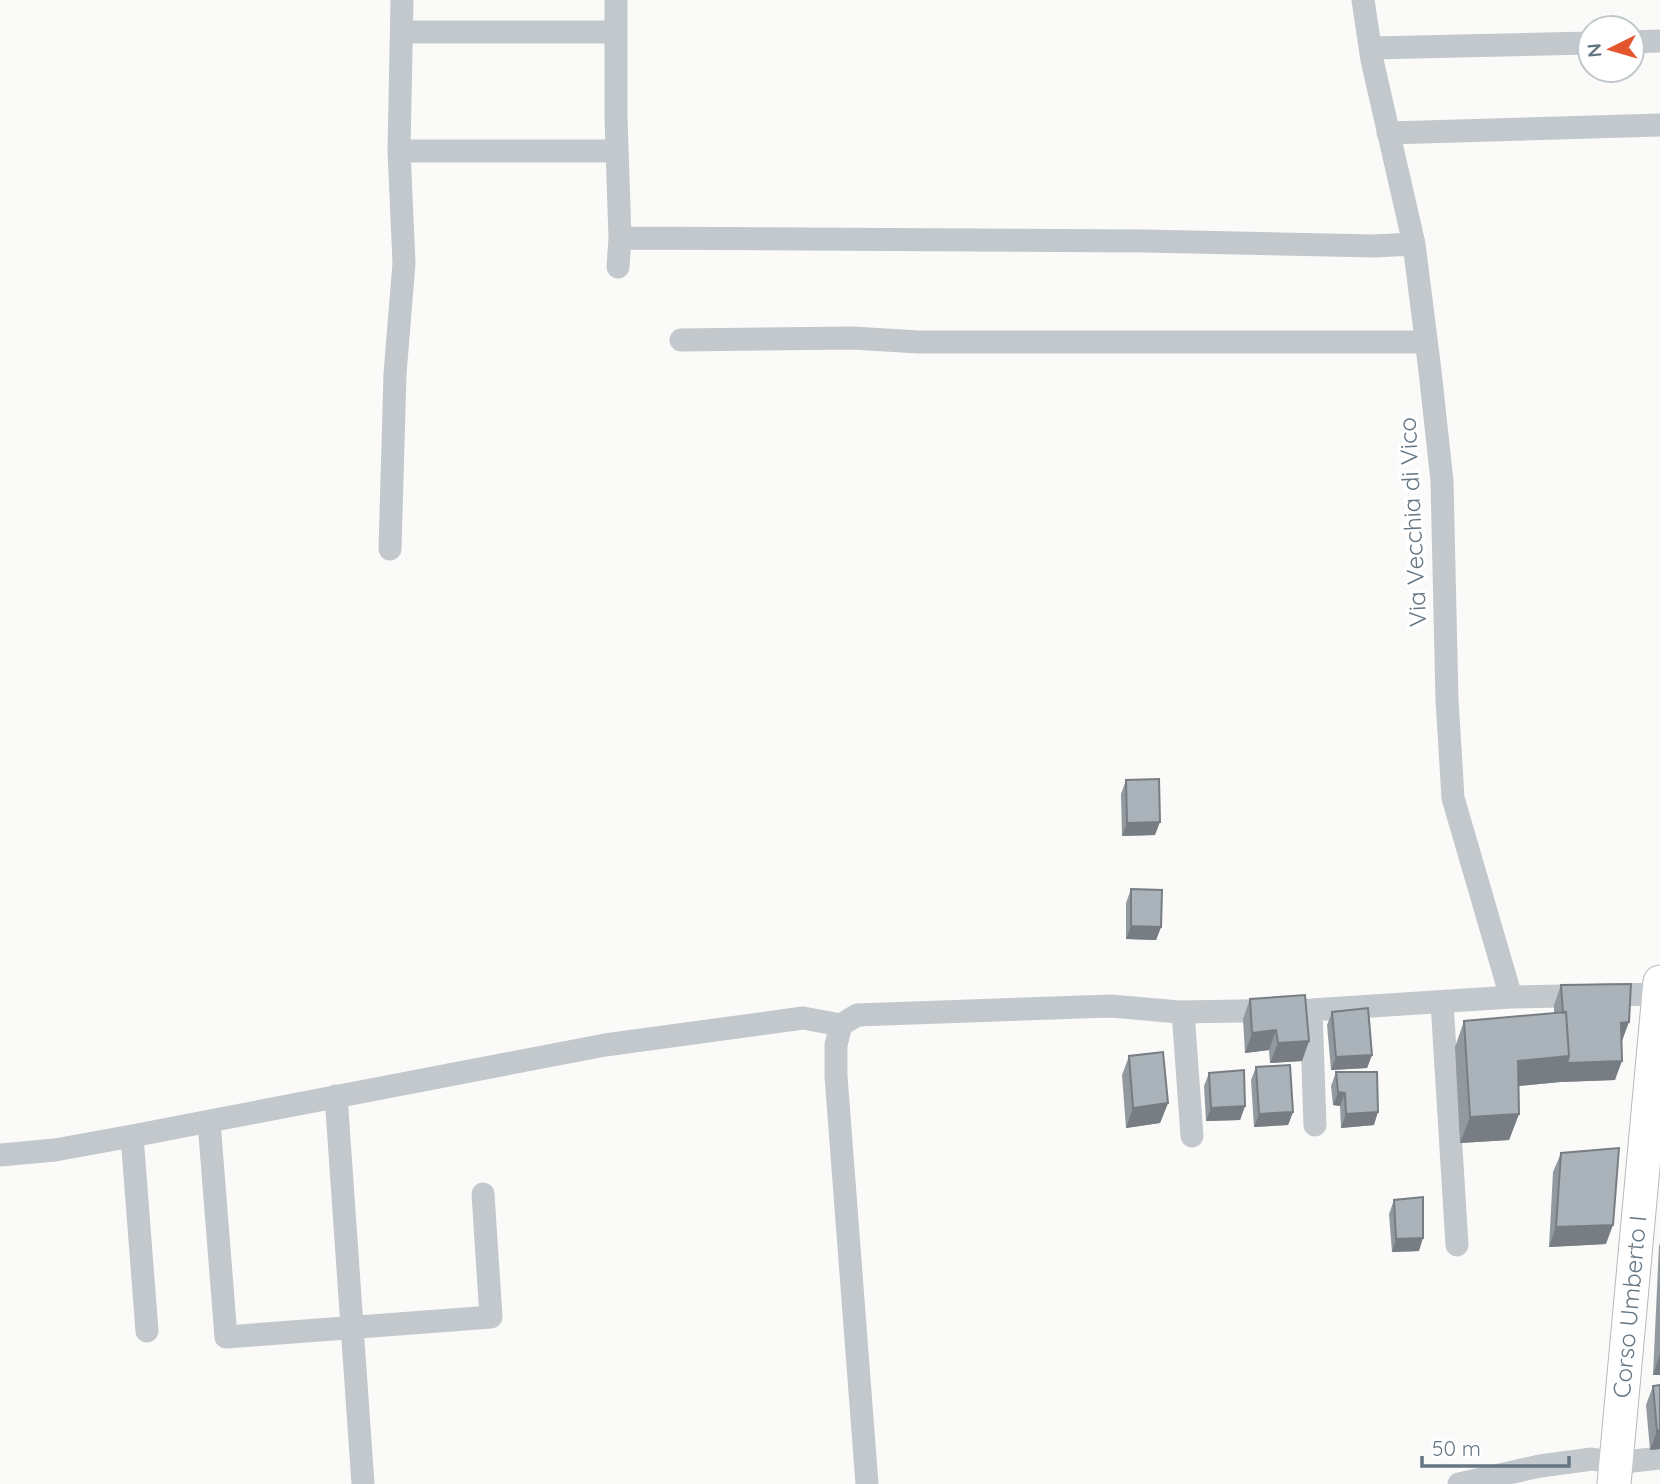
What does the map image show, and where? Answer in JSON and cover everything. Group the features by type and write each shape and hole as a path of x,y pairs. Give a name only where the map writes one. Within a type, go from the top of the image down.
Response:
{"main road":[{"name":"Corso Umberto I","path":"1615,1474 1660,988"}],"street":[{"path":"390,549 395,374 404,264 399,151 402,0"},
{"path":"616,0 620,238 618,267"},
{"name":"Via Vecchia di Vico","path":"1363,0 1388,133 1413,244 1442,481 1452,798 1511,997"},
{"path":"402,32 616,32"},
{"path":"1371,48 1576,43"},
{"path":"1388,133 1660,125"},
{"path":"399,151 617,151"},
{"path":"620,238 1132,241 1374,246 1413,244"},
{"path":"681,340 852,338 971,342 1426,342"},
{"path":"0,1154 55,1150 592,1048 803,1017 841,1025 857,1015 999,1008 1111,1006 1183,1012 1311,1010 1660,988"},
{"path":"1442,1002 1457,1245"},
{"path":"1311,1010 1315,1125"},
{"path":"1183,1012 1192,1136"},
{"path":"841,1025 836,1045 836,1076 867,1484"},
{"path":"336,1096 363,1484"},
{"path":"209,1122 226,1337 491,1317 483,1194"},
{"path":"132,1136 147,1331"},
{"path":"1459,1484 1540,1466 1592,1459 1615,1474 1660,1458"}],"building":[{"path":"1159,779 1160,822 1127,823 1126,780"},
{"path":"1131,889 1162,890 1161,927 1131,926"},
{"path":"1631,984 1629,1022 1621,1023 1622,1061 1567,1063 1569,1056 1566,1012 1563,1013 1561,985"},
{"path":"1305,995 1309,1041 1278,1043 1276,1030 1252,1033 1250,999"},
{"path":"1368,1008 1372,1055 1336,1057 1332,1012"},
{"path":"1566,1012 1569,1056 1518,1061 1519,1114 1470,1117 1464,1021"},
{"path":"1163,1052 1168,1103 1133,1108 1129,1056"},
{"path":"1290,1065 1293,1112 1259,1114 1256,1067"},
{"path":"1244,1070 1245,1106 1211,1108 1209,1073"},
{"path":"1336,1072 1377,1072 1378,1112 1346,1114 1345,1093 1338,1092"},
{"path":"1619,1148 1613,1225 1556,1227 1561,1153"},
{"path":"1423,1197 1423,1238 1396,1239 1394,1200"},
{"path":"1660,1385 1660,1430 1657,1431 1653,1386"}]}
